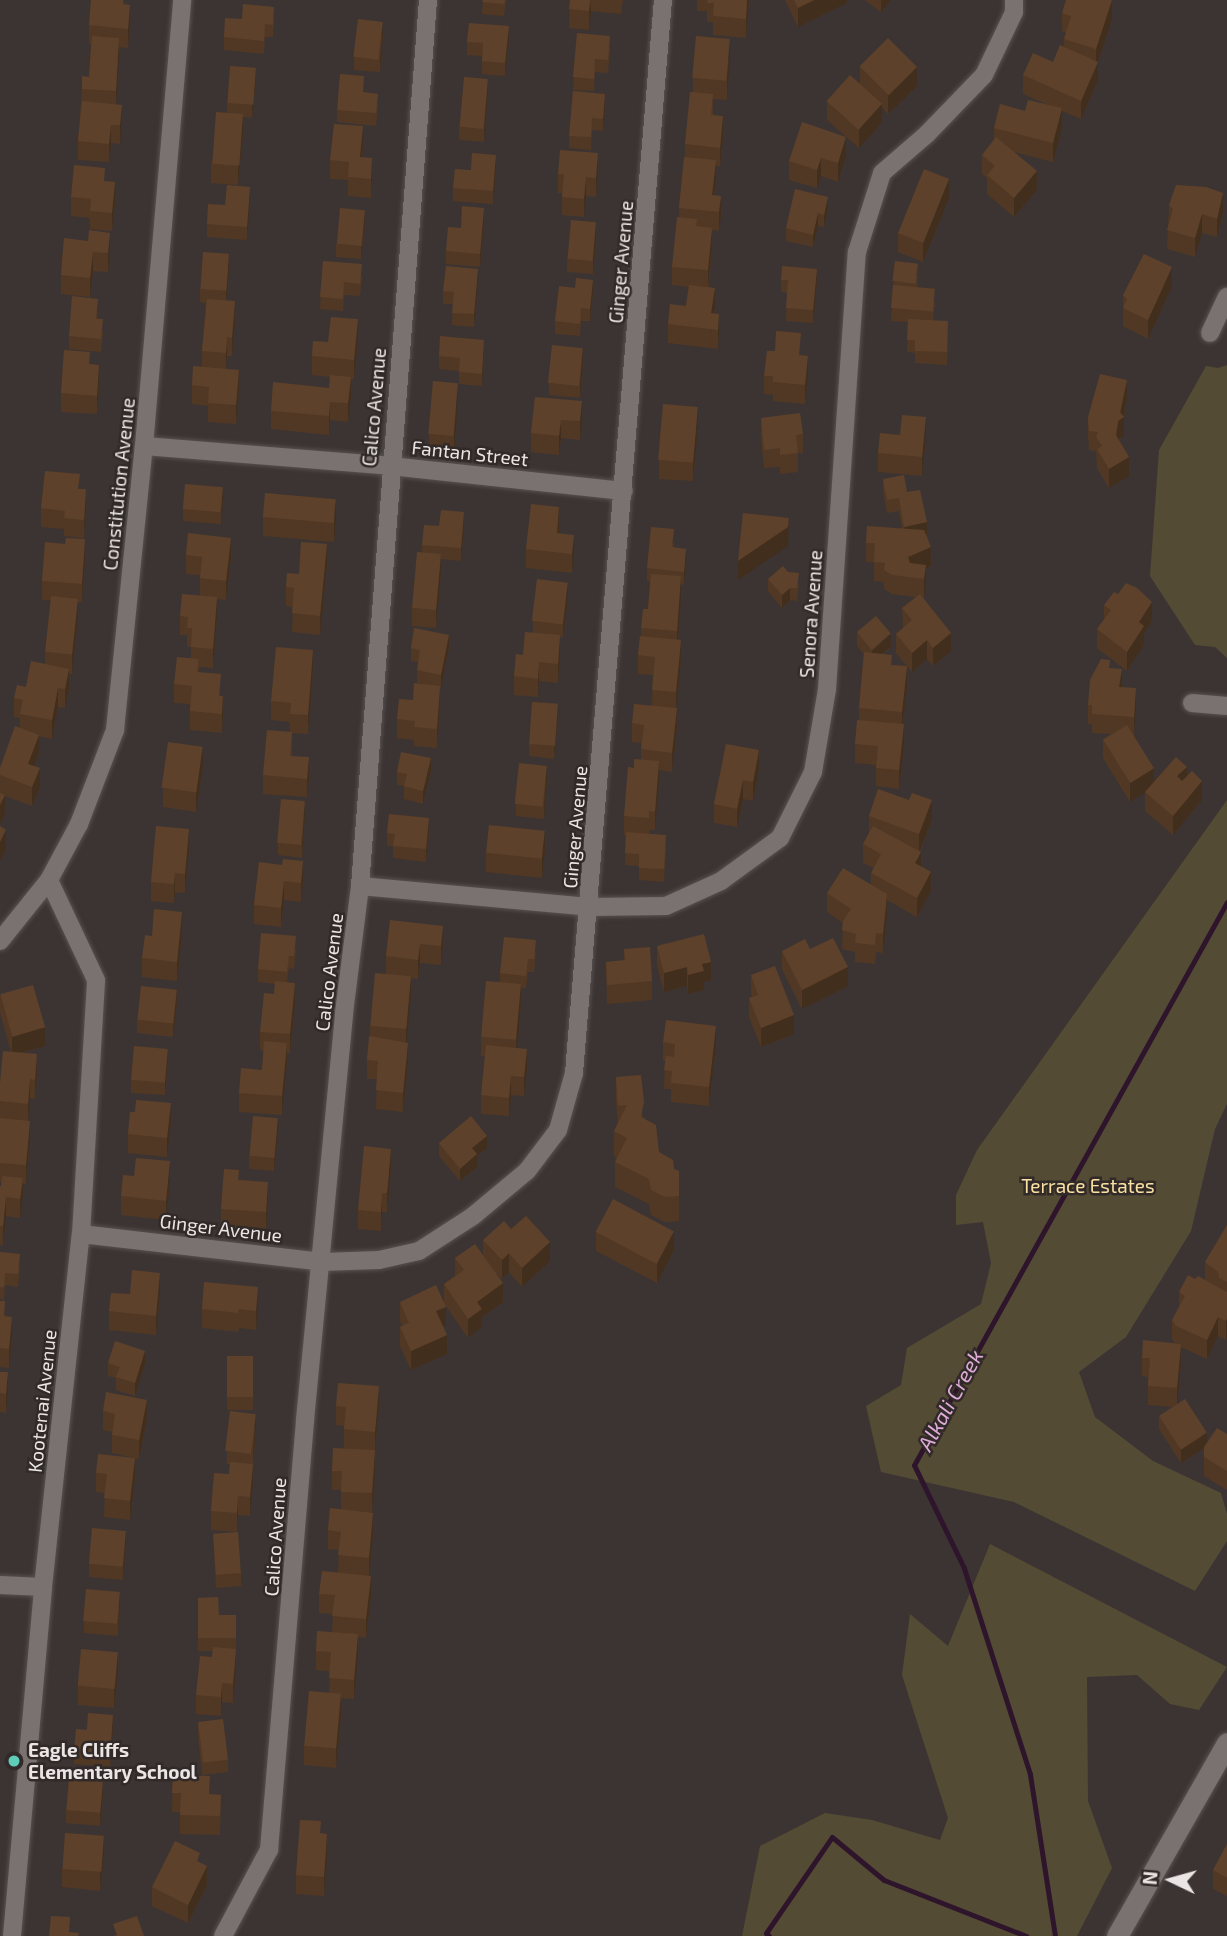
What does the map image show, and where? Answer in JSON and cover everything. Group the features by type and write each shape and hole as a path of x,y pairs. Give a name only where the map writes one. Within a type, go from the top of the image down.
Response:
{"street":[{"name":"Constitution Avenue","path":"0,941 48,880 79,824 115,730 144,446 183,0"},
{"name":"Calico Avenue","path":"223,1936 269,1850 305,1420 323,1262 344,1013 360,886 390,466 428,0"},
{"name":"Ginger Avenue","path":"81,1234 323,1262 379,1260 419,1251 473,1216 527,1171 558,1130 575,1073 663,0"},
{"name":"Senora Avenue","path":"360,886 589,908 666,906 721,881 780,838 813,772 827,689 858,252 881,173 928,134 984,75 1014,12 1014,0"},
{"path":"1210,332 1227,297"},
{"name":"Fantan Street","path":"144,446 390,466 624,491"},
{"path":"1192,703 1227,706"},
{"name":"Kootenai Avenue","path":"12,1936 43,1587 81,1234 96,980 48,880"},
{"path":"0,1586 43,1587"},
{"path":"1117,1936 1227,1743"}],"green space":[{"path":"1227,365 1227,658 1215,647 1195,645 1150,576 1159,450 1206,366 1218,368"},
{"name":"Terrace Estates","path":"1227,800 1227,1104 1215,1129 1191,1231 1126,1337 1079,1372 1095,1417 1153,1461 1221,1493 1227,1514 1227,1541 1195,1591 1014,1502 881,1472 866,1406 901,1385 907,1348 981,1304 991,1263 983,1222 956,1225 956,1195 977,1150"},
{"path":"990,1544 1227,1667 1199,1710 1170,1704 1137,1675 1087,1677 1088,1801 1112,1868 1077,1936 742,1936 760,1846 825,1813 872,1820 940,1840 948,1818 902,1675 910,1614 948,1646"}],"building":[{"path":"91,0 123,0 123,4 130,5 128,29 89,25"},
{"path":"505,0 504,4 482,2"},
{"path":"570,0 590,0 589,11 569,9"},
{"path":"708,0 747,0 746,19 713,16 714,3 707,3"},
{"path":"794,0 814,0 798,8"},
{"path":"1066,0 1112,0 1096,49 1064,39 1071,16 1062,13"},
{"path":"243,4 274,7 273,25 265,24 264,41 224,37 225,18 242,19"},
{"path":"358,19 383,22 378,60 353,57"},
{"path":"469,23 509,26 505,63 482,61 483,43 467,42"},
{"path":"577,33 610,36 608,60 595,59 594,79 573,77"},
{"path":"92,36 119,38 116,91 82,89 82,76 89,77"},
{"path":"696,36 730,39 726,81 692,78"},
{"path":"888,38 917,67 889,95 860,66"},
{"path":"1060,45 1098,62 1081,101 1023,75 1033,53 1053,62"},
{"path":"230,66 256,68 253,105 227,103"},
{"path":"340,74 364,76 363,92 378,94 376,113 337,110"},
{"path":"850,75 882,104 859,130 827,101"},
{"path":"464,77 488,79 484,129 460,127"},
{"path":"573,91 605,94 603,119 592,118 591,137 569,136"},
{"path":"690,92 713,94 711,115 723,116 720,148 685,144"},
{"path":"1028,100 1062,108 1053,143 994,128 1000,104 1025,111"},
{"path":"82,101 122,105 120,125 111,125 109,144 78,141"},
{"path":"216,112 243,114 239,166 212,164"},
{"path":"802,122 846,137 838,163 821,158 817,170 789,161"},
{"path":"334,124 363,126 360,157 372,158 371,179 348,177 349,162 330,160"},
{"path":"996,137 1037,171 1014,198 987,175 995,166 982,155"},
{"path":"560,150 598,153 596,178 586,177 584,199 562,197 564,174 558,174"},
{"path":"472,153 496,155 493,191 453,188 455,169 471,170"},
{"path":"684,157 716,160 712,195 721,196 719,212 679,208"},
{"path":"74,165 105,168 104,181 115,182 112,213 90,211 91,199 71,197"},
{"path":"924,169 949,179 923,243 898,233"},
{"path":"227,185 250,187 247,227 207,224 208,204 225,205"},
{"path":"1176,185 1206,187 1223,193 1217,219 1202,214 1195,238 1167,230 1173,209 1169,205"},
{"path":"795,189 828,197 824,215 818,213 813,235 786,228"},
{"path":"462,206 484,208 480,254 446,251 448,227 461,228"},
{"path":"340,208 365,210 362,246 337,244"},
{"path":"677,217 697,219 696,226 712,228 708,270 672,267"},
{"path":"571,220 596,222 593,261 568,259"},
{"path":"89,230 110,233 108,253 93,252 90,278 61,275 64,238 88,241"},
{"path":"203,252 229,254 226,291 200,289"},
{"path":"1144,254 1172,267 1148,320 1123,308 1127,299 1123,295"},
{"path":"323,261 362,264 360,284 344,282 343,299 320,297"},
{"path":"895,261 918,264 915,284 893,281"},
{"path":"446,266 478,269 474,314 452,313 454,292 443,291"},
{"path":"782,266 817,269 813,310 786,308 788,280 781,280"},
{"path":"576,278 593,280 590,309 581,308 580,324 555,321 559,286 575,288"},
{"path":"689,285 715,288 711,313 719,314 718,330 668,324 670,304 686,306"},
{"path":"893,285 935,289 933,312 891,308"},
{"path":"72,296 98,299 96,319 103,319 101,339 69,336"},
{"path":"207,299 235,301 232,338 227,337 226,353 202,351"},
{"path":"331,317 358,319 354,360 312,356 313,341 328,342"},
{"path":"908,319 948,321 947,352 915,351 915,340 907,340"},
{"path":"776,331 801,333 799,355 808,356 805,385 773,382 773,376 764,376 767,351 775,351"},
{"path":"440,336 484,340 482,374 459,372 460,358 439,356"},
{"path":"552,345 583,348 579,386 548,383"},
{"path":"64,350 90,352 89,364 99,365 97,396 61,393"},
{"path":"193,366 239,370 236,405 208,403 209,387 192,385"},
{"path":"1100,374 1127,380 1120,412 1124,417 1118,421 1116,435 1129,457 1109,469 1097,449 1102,446 1096,437 1098,432 1089,431 1088,417"},
{"path":"330,375 351,377 348,403 330,402 329,416 271,411 273,382 329,388"},
{"path":"433,381 458,383 453,436 428,434"},
{"path":"535,397 582,401 580,421 561,420 559,436 531,433"},
{"path":"663,404 698,407 693,463 658,460"},
{"path":"800,413 803,434 796,435 798,453 780,455 780,448 764,450 761,418"},
{"path":"902,415 926,417 922,457 878,453 880,433 900,435"},
{"path":"45,471 80,474 78,489 86,489 84,520 64,518 65,511 41,508"},
{"path":"904,475 907,492 920,490 927,522 904,527 899,498 887,500 883,479"},
{"path":"185,484 223,487 221,512 183,509"},
{"path":"265,493 336,499 334,523 263,517"},
{"path":"531,504 559,507 557,533 574,535 572,554 526,549"},
{"path":"441,510 464,512 461,548 422,545 424,525 439,526"},
{"path":"743,513 789,518 788,527 738,561"},
{"path":"867,526 924,530 931,547 908,557 910,563 926,565 924,579 892,575 884,570 885,563 874,562 875,543 866,543"},
{"path":"651,527 674,529 672,547 686,549 684,572 647,568"},
{"path":"188,533 231,538 226,581 200,578 202,557 186,555"},
{"path":"66,538 85,539 82,584 42,581 45,542 65,544"},
{"path":"301,542 327,544 320,616 292,613 294,588 286,587 287,573 299,574"},
{"path":"417,552 441,554 436,610 412,608"},
{"path":"783,566 788,572 799,573 797,588 790,588 782,595 768,579"},
{"path":"651,574 681,576 677,631 641,628 643,609 648,609"},
{"path":"537,579 568,583 563,624 532,621"},
{"path":"1126,583 1137,588 1152,602 1139,622 1144,626 1127,652 1097,629 1111,610 1104,605 1114,592 1118,594"},
{"path":"182,594 217,597 213,649 191,647 192,628 187,628 188,617 180,616"},
{"path":"920,594 951,633 933,648 927,640 912,653 896,634 912,620 902,608"},
{"path":"51,596 78,599 72,655 45,652"},
{"path":"876,616 891,634 872,650 857,632"},
{"path":"414,628 449,635 441,675 417,670 420,650 411,648"},
{"path":"525,632 560,635 558,664 539,662 538,679 514,676 516,654 523,655"},
{"path":"640,636 681,640 676,692 652,690 655,657 638,655"},
{"path":"276,647 313,650 308,715 290,714 291,703 271,701"},
{"path":"864,652 892,655 891,665 907,666 902,712 859,708"},
{"path":"177,657 199,659 197,672 221,674 219,696 223,696 222,714 190,711 192,686 174,684"},
{"path":"1101,659 1110,660 1109,668 1122,669 1119,687 1136,688 1134,717 1092,714 1092,705 1088,705 1090,680"},
{"path":"31,661 69,669 65,689 58,688 52,720 20,714 23,700 14,698 17,685 26,687"},
{"path":"414,683 440,686 437,729 414,727 415,721 397,719 399,699 413,700"},
{"path":"532,702 558,704 555,746 529,744"},
{"path":"634,704 677,708 672,753 641,749 644,725 632,723"},
{"path":"857,720 904,724 899,770 876,768 878,746 855,744"},
{"path":"1127,725 1154,768 1130,783 1103,740"},
{"path":"15,726 39,735 28,764 40,768 32,787 0,775"},
{"path":"267,730 292,732 290,756 309,757 307,779 263,775"},
{"path":"168,742 203,747 196,792 162,788"},
{"path":"726,744 759,750 753,782 743,780 737,809 714,804"},
{"path":"401,752 431,758 423,791 404,786 407,774 397,772"},
{"path":"1176,757 1187,767 1177,776 1182,781 1192,771 1202,781 1173,816 1145,792"},
{"path":"634,759 659,761 655,812 649,811 649,818 624,816 628,767 634,768"},
{"path":"519,763 547,766 543,807 515,804"},
{"path":"878,789 909,800 912,793 932,800 919,834 869,816"},
{"path":"281,799 305,801 301,845 277,843"},
{"path":"389,814 429,818 426,849 393,846 395,834 387,833"},
{"path":"489,825 545,831 542,859 486,853"},
{"path":"0,826 6,830 0,842"},
{"path":"156,826 189,829 185,874 175,873 174,884 151,882"},
{"path":"873,826 921,852 915,863 931,872 917,898 871,873 881,854 863,844"},
{"path":"626,832 666,835 664,869 639,868 639,854 625,853"},
{"path":"283,859 303,861 301,883 284,881 281,908 254,905 259,862 282,865"},
{"path":"843,868 887,894 883,934 876,933 875,945 855,943 856,934 842,930 843,921 851,909 827,893"},
{"path":"154,909 182,912 177,962 142,958 145,935 152,936"},
{"path":"390,920 443,926 441,946 420,944 418,960 386,956"},
{"path":"261,933 296,936 294,956 289,956 287,972 258,969"},
{"path":"704,934 711,962 702,964 704,971 688,975 687,967 664,973 657,946"},
{"path":"504,937 536,940 534,959 528,959 526,976 500,973"},
{"path":"833,938 848,967 802,990 782,951 805,939 810,949"},
{"path":"650,947 652,981 607,985 606,962 625,960 624,949"},
{"path":"775,966 794,1015 761,1028 749,998 758,995 751,975"},
{"path":"375,973 411,976 406,1029 370,1026"},
{"path":"275,981 295,983 290,1034 260,1032 264,993 274,994"},
{"path":"486,981 521,984 516,1040 481,1037"},
{"path":"33,985 45,1027 12,1037 0,994"},
{"path":"141,986 177,990 173,1024 137,1020"},
{"path":"666,1020 716,1026 709,1087 671,1083 672,1071 664,1070 666,1056 674,1057 675,1044 663,1042"},
{"path":"369,1036 408,1043 403,1093 376,1090 378,1061 367,1060"},
{"path":"264,1041 287,1043 282,1096 239,1093 241,1068 262,1070"},
{"path":"486,1045 527,1049 524,1077 511,1076 509,1098 481,1095"},
{"path":"134,1046 168,1049 165,1083 131,1080"},
{"path":"3,1051 37,1054 35,1080 30,1079 28,1104 0,1101"},
{"path":"641,1075 644,1102 641,1117 656,1125 659,1152 673,1160 674,1169 679,1171 679,1196 665,1197 651,1190 649,1179 615,1162 627,1138 614,1131 627,1105 618,1106 616,1077"},
{"path":"136,1100 171,1103 167,1138 128,1134 130,1112 135,1112"},
{"path":"253,1116 278,1118 274,1158 250,1156"},
{"path":"471,1116 487,1136 472,1148 477,1154 460,1169 439,1143"},
{"path":"0,1118 30,1121 26,1165 0,1163"},
{"path":"364,1146 391,1149 387,1193 382,1193 381,1212 358,1210"},
{"path":"136,1158 170,1161 166,1201 121,1196 123,1175 134,1176"},
{"path":"224,1169 239,1170 238,1180 268,1182 266,1212 221,1209"},
{"path":"2,1176 23,1178 20,1199 6,1197 3,1226 0,1226 0,1186"},
{"path":"613,1199 674,1231 657,1264 596,1232"},
{"path":"526,1216 550,1242 522,1268 509,1253 502,1260 483,1240 504,1221 511,1229"},
{"path":"1227,1225 1227,1282 1219,1278 1218,1272 1205,1262"},
{"path":"475,1244 503,1283 477,1302 482,1309 468,1319 444,1284 464,1270 455,1258"},
{"path":"0,1252 20,1254 18,1274 5,1273 4,1287 0,1287"},
{"path":"132,1270 160,1273 156,1316 109,1311 111,1293 130,1294"},
{"path":"1188,1275 1195,1279 1198,1276 1227,1292 1226,1321 1218,1317 1207,1340 1176,1326 1172,1320 1185,1296 1179,1292"},
{"path":"204,1282 258,1287 256,1311 239,1309 238,1313 202,1309"},
{"path":"436,1285 446,1307 436,1311 447,1335 411,1351 400,1327 409,1323 400,1302"},
{"path":"0,1301 5,1301 4,1316 12,1317 9,1349 0,1348"},
{"path":"1143,1340 1181,1344 1177,1388 1148,1386 1150,1358 1142,1358"},
{"path":"115,1341 145,1351 135,1383 116,1377 120,1367 108,1363"},
{"path":"227,1356 253,1356 253,1397 227,1397"},
{"path":"0,1372 8,1372 6,1394 0,1393"},
{"path":"338,1383 379,1386 375,1432 344,1429 346,1407 336,1406"},
{"path":"106,1392 147,1400 139,1440 112,1435 115,1414 103,1411"},
{"path":"1185,1399 1207,1433 1181,1449 1159,1416"},
{"path":"230,1411 256,1414 251,1454 225,1451"},
{"path":"1217,1428 1227,1434 1227,1471 1204,1457 1204,1447"},
{"path":"333,1448 375,1450 372,1493 341,1492 342,1471 332,1471"},
{"path":"98,1454 135,1458 130,1501 104,1498 107,1474 96,1473"},
{"path":"230,1462 253,1464 250,1497 238,1496 237,1513 211,1511 214,1473 229,1474"},
{"path":"330,1508 373,1513 369,1558 338,1555 341,1532 328,1530"},
{"path":"92,1528 126,1531 123,1567 89,1564"},
{"path":"238,1532 241,1573 216,1575 213,1534"},
{"path":"322,1571 371,1576 366,1619 332,1616 335,1595 319,1594"},
{"path":"86,1589 120,1592 117,1624 83,1621"},
{"path":"218,1597 219,1615 236,1615 236,1638 198,1638 198,1598"},
{"path":"317,1631 358,1634 354,1680 329,1678 331,1652 316,1651"},
{"path":"213,1647 236,1649 233,1684 222,1683 221,1697 196,1695 200,1656 212,1657"},
{"path":"81,1649 118,1652 115,1689 78,1686"},
{"path":"309,1691 341,1694 336,1749 304,1746"},
{"path":"88,1713 113,1715 110,1755 74,1751 76,1729 87,1730"},
{"path":"223,1719 228,1760 203,1763 198,1722"},
{"path":"173,1775 210,1776 209,1794 221,1795 220,1816 180,1815 181,1793 172,1793"},
{"path":"69,1779 103,1782 100,1813 66,1810"},
{"path":"300,1820 321,1821 320,1833 327,1834 324,1877 296,1875"},
{"path":"65,1833 104,1836 101,1872 62,1869"},
{"path":"175,1841 200,1853 197,1861 207,1866 188,1905 152,1887"},
{"path":"1227,1844 1227,1878 1213,1870"},
{"path":"51,1916 70,1917 69,1932 79,1933 78,1936 49,1936"},
{"path":"137,1916 144,1936 114,1936 117,1935 113,1924"}],"waterway":[{"name":"Alkali Creek","path":"1055,1936 1030,1774 964,1568 914,1465 1227,902"},
{"name":"Alkali Creek","path":"769,1936 766,1933 832,1837 884,1880 1026,1936"}],"place":[{"name":"Eagle Cliffs Elementary School","path":"14,1761"}]}
